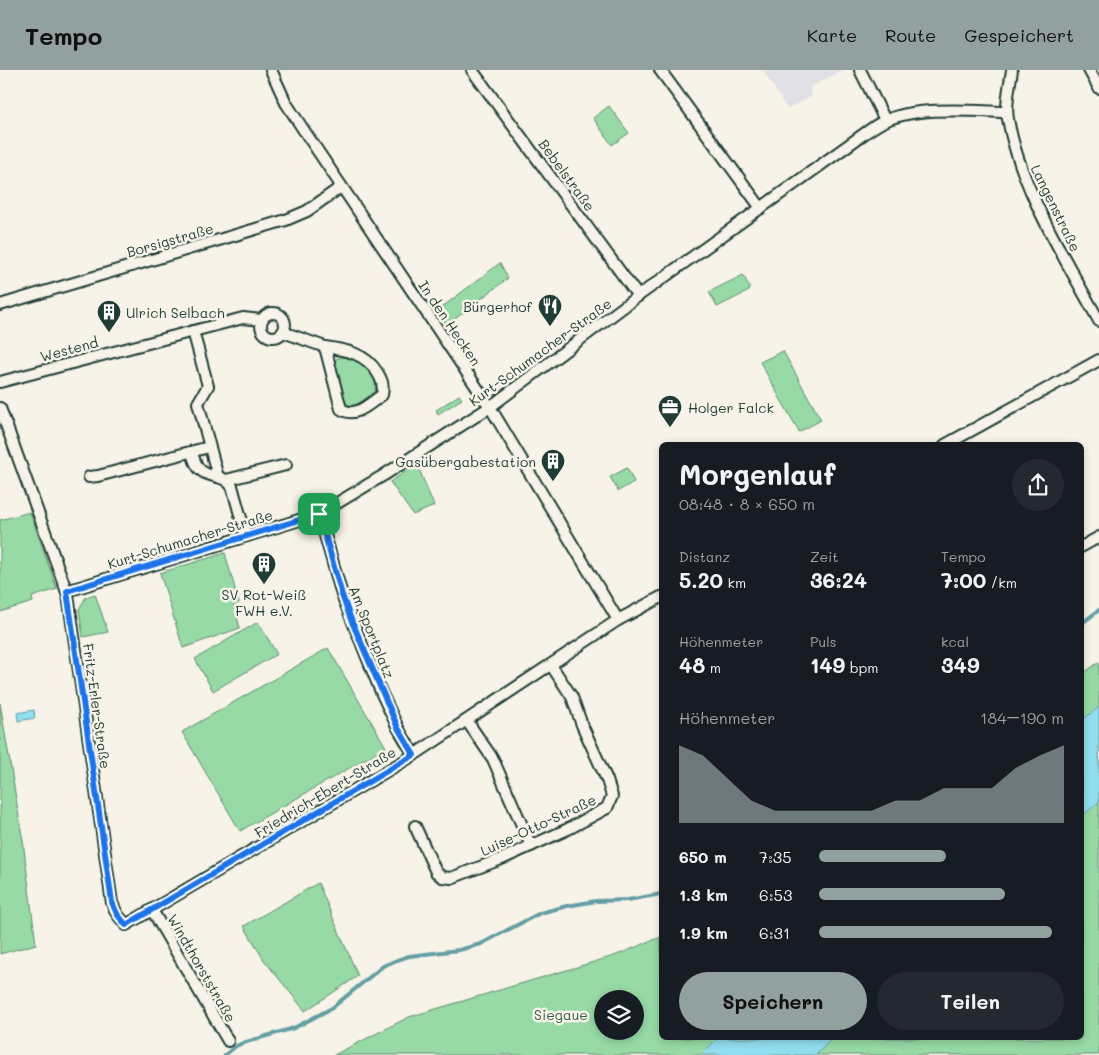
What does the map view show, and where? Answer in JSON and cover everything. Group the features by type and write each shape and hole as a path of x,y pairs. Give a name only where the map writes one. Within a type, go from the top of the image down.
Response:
{"street":[{"name":"In den Hecken","path":"271,70 286,103 490,407 563,532 618,620"},
{"name":"Bebelstraße","path":"472,70 638,296"},
{"path":"660,70 761,208"},
{"path":"860,70 885,120"},
{"name":"Langenstraße","path":"1012,70 1007,119 1023,175 1099,321"},
{"path":"1088,70 1099,88"},
{"name":"Kurt-Schumacher-Straße","path":"67,591 319,514 384,476 490,407 638,296 885,120 924,112 1007,112"},
{"name":"Borsigstraße","path":"0,305 286,220 307,210 341,187"},
{"path":"270,313 281,316 285,327 283,332 278,336 267,336 262,332 262,320 270,313"},
{"name":"Westend","path":"0,382 243,318 262,320"},
{"path":"194,331 208,386 198,403 209,447 222,479"},
{"path":"283,332 325,347 347,350 361,356 369,362 381,378 384,386 382,395 359,411 352,413 341,409 325,347"},
{"path":"950,442 1099,360"},
{"name":"Fritz-Erler-Straße","path":"0,408 67,591 112,902 117,914 126,925"},
{"path":"89,477 209,447"},
{"path":"192,452 199,468 205,475 222,479 232,486 246,536"},
{"path":"222,479 286,465"},
{"name":"Am Sportplatz","path":"319,514 345,602 398,728 414,755"},
{"path":"1084,545 1099,537"},
{"name":"Friedrich-Ebert-Straße","path":"126,925 414,755 618,620 659,598"},
{"name":"Luise-Otto-Straße","path":"415,826 436,872 446,878 451,878 531,846 607,808 612,800 612,794 572,697 551,665"},
{"path":"467,721 493,759 531,846"},
{"name":"Windthorststraße","path":"152,910 228,1041"}],"shaded area":[{"path":"763,70 844,70 810,87 811,97 787,109"}],"green space":[{"path":"609,106 629,133 612,145 593,118"},
{"path":"500,263 508,278 447,325 437,311"},
{"path":"743,275 750,288 749,291 717,307 709,292"},
{"path":"783,351 821,420 799,432 760,362"},
{"path":"345,355 363,364 374,378 375,392 364,402 355,405 350,405 342,400 334,362"},
{"path":"459,395 462,399 438,414 436,410"},
{"path":"417,464 434,506 413,515 390,482"},
{"path":"627,468 634,482 618,491 610,477"},
{"path":"30,512 57,589 32,597 33,602 0,612 0,520"},
{"path":"225,553 239,603 234,605 240,628 183,648 160,573"},
{"path":"95,594 108,632 83,637 79,609 86,597"},
{"path":"258,622 277,654 213,691 195,659"},
{"path":"328,648 386,747 240,831 182,732"},
{"name":"Siegaue","path":"1099,662 1099,1055 334,1055 409,1017 614,956 659,938 659,1040 1084,1040 1084,673"},
{"path":"0,703 23,841 36,944 0,954"},
{"path":"318,883 358,976 305,1011 264,960 244,926"}],"water":[{"path":"1099,707 1099,802 1084,814 1084,719"},
{"path":"34,710 35,718 18,721 17,713"},
{"path":"716,1040 830,1040 816,1055 701,1055"}],"waterway":[{"path":"1084,622 1099,610"},
{"path":"225,1055 236,1046 294,1028 332,1008 383,966 397,960 409,956 459,950 481,944 540,913 567,906 596,901 628,900 659,894"}],"place":[{"name":"Bürgerhof","path":"550,327"},
{"name":"Ulrich Selbach","path":"109,333"},
{"name":"Holger Falck","path":"670,428"},
{"name":"Gasübergabestation","path":"553,482"},
{"name":"SV Rot-Weiß FWH e.V.","path":"264,585"}],"route":[{"path":"319,514 350,617 398,728 414,755 126,925 117,914 112,902 67,591 319,514"}]}
